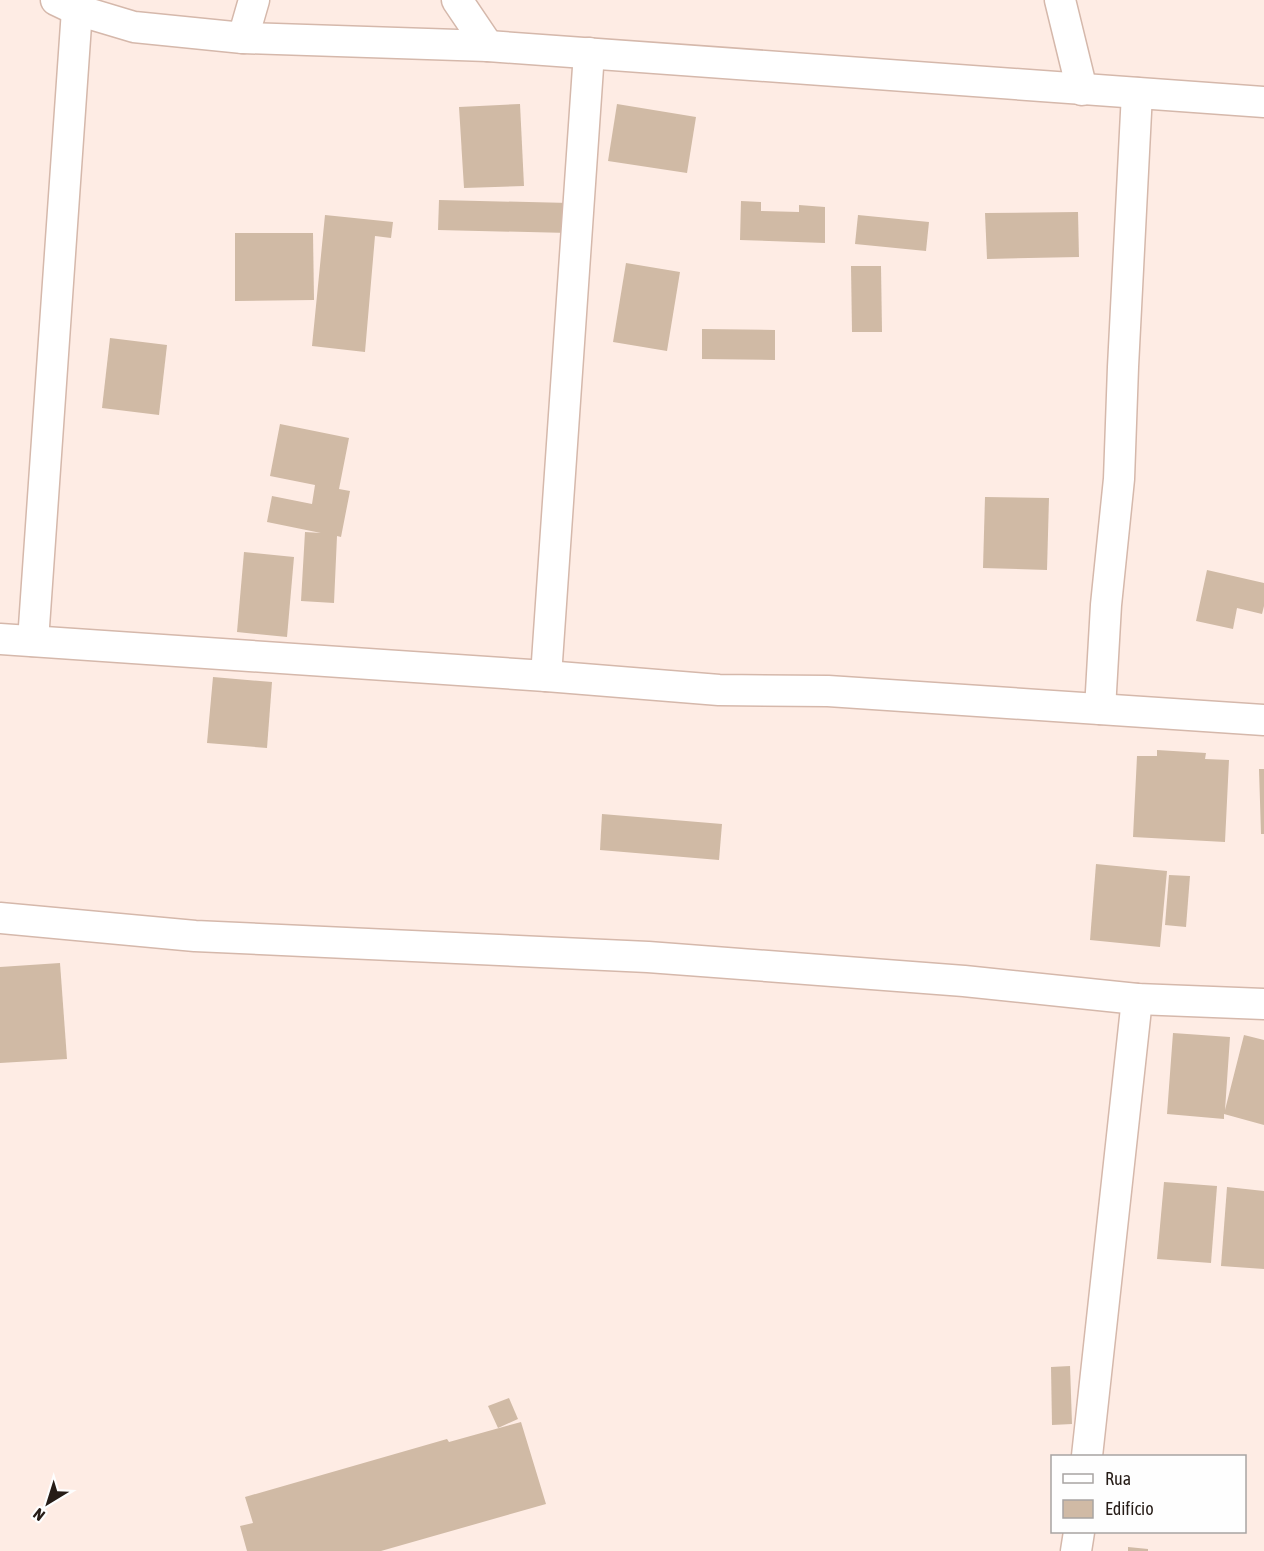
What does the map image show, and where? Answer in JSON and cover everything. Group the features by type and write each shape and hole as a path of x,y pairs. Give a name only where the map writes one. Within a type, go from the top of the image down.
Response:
{"street":[{"path":"243,38 254,0"},
{"path":"457,0 488,46"},
{"path":"1059,0 1082,90"},
{"path":"33,641 67,5 134,27 243,38 488,46 1264,102"},
{"path":"546,676 589,53"},
{"path":"1100,709 1106,605 1119,479 1137,93"},
{"path":"0,639 719,690 828,691 1264,720"},
{"path":"0,918 195,936 648,957 964,981 1137,999 1264,1004"},
{"path":"1087,1455 1137,999"},
{"path":"1076,1551 1078,1533"}],"building":[{"path":"520,104 524,186 464,188 459,107"},
{"path":"617,104 696,117 687,173 608,161"},
{"path":"439,200 570,203 569,233 438,230"},
{"path":"741,201 761,202 761,211 799,212 799,205 825,207 825,243 740,240"},
{"path":"1078,212 1079,257 987,259 985,213"},
{"path":"325,215 393,222 391,238 375,236 365,352 312,346"},
{"path":"858,215 929,222 926,251 855,244"},
{"path":"235,233 313,233 314,300 235,301"},
{"path":"626,263 680,272 667,351 613,342"},
{"path":"851,266 881,266 882,332 852,332"},
{"path":"702,329 775,330 775,360 702,359"},
{"path":"110,338 167,345 159,415 102,408"},
{"path":"280,424 349,438 339,489 350,491 341,537 337,536 334,603 301,601 305,532 321,533 267,522 272,496 312,504 315,485 270,476"},
{"path":"985,497 1049,498 1047,570 983,568"},
{"path":"244,552 294,557 287,637 237,632"},
{"path":"1207,570 1264,583 1262,614 1237,608 1233,629 1196,621"},
{"path":"213,677 272,682 267,748 207,743"},
{"path":"1157,750 1206,753 1205,759 1229,760 1225,842 1133,837 1137,756 1157,756"},
{"path":"1259,769 1264,769 1264,834 1261,834"},
{"path":"602,814 722,824 719,860 600,850"},
{"path":"1096,864 1167,871 1160,947 1090,940"},
{"path":"1169,875 1190,876 1186,927 1165,925"},
{"path":"60,963 67,1059 0,1063 0,967"},
{"path":"1173,1033 1230,1037 1225,1110 1244,1035 1264,1040 1264,1125 1224,1114 1224,1119 1167,1114"},
{"path":"1164,1182 1217,1186 1211,1263 1157,1259"},
{"path":"1227,1187 1264,1191 1264,1269 1221,1266"},
{"path":"1070,1366 1072,1424 1052,1425 1051,1367"},
{"path":"509,1398 518,1419 498,1428 488,1406"},
{"path":"521,1422 546,1504 381,1551 247,1551 240,1526 253,1523 245,1497 447,1439 449,1442"},
{"path":"1128,1547 1148,1549 1148,1551 1128,1551"}]}
